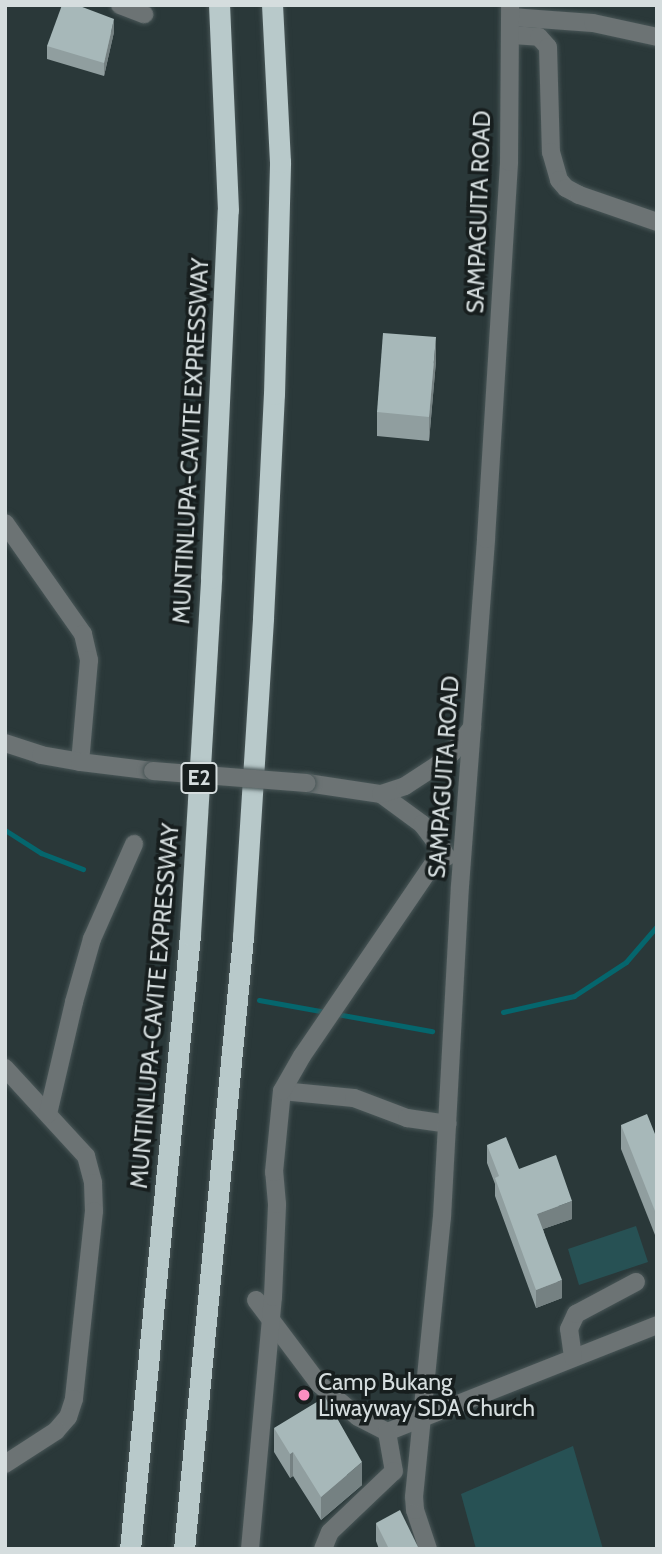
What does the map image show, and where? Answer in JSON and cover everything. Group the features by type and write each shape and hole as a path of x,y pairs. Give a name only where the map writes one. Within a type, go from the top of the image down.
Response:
{"highway":[{"name":"MUNTINLUPA-CAVITE EXPRESSWAY","path":"130,1549 190,935 206,660 228,210 219,5"},
{"name":"E2","path":"184,1549 243,937 263,618 274,394 280,162 272,5"}],"street":[{"path":"120,5 144,14"},
{"path":"511,19 593,23 657,37"},
{"path":"511,19 539,37 548,47 551,152 559,180 566,188 579,195 657,222"},
{"name":"SAMPAGUITA ROAD","path":"428,1549 415,1510 416,1479 448,1124 460,886 474,724 502,282 511,19"},
{"path":"5,523 83,634 89,660 79,762"},
{"path":"5,743 79,762 153,771 307,783 381,794 405,786 437,765 452,753 474,724"},
{"path":"381,794 422,824 443,849 460,886"},
{"path":"48,1114 92,939 134,844"},
{"path":"250,1549 271,1320 277,1224 274,1172 282,1091 302,1056 443,849"},
{"path":"5,1068 86,1156 93,1183 94,1211 74,1399 68,1417 56,1431 5,1464"},
{"path":"282,1091 354,1098 407,1118 448,1124"},
{"path":"573,1357 569,1329 576,1314 636,1282"},
{"path":"256,1300 319,1384 358,1417 387,1432 657,1325"},
{"path":"387,1432 394,1471"},
{"path":"394,1471 416,1479"},
{"path":"323,1549 330,1532 394,1471"}],"shaded area":[{"path":"636,1226 648,1262 579,1285 568,1249"},
{"path":"573,1446 603,1549 476,1549 461,1494"}],"building":[{"path":"62,5 77,5 114,19 104,63 47,46"},
{"path":"383,333 436,337 429,417 377,412"},
{"path":"647,1114 657,1139 657,1216 621,1125"},
{"path":"506,1137 519,1169 556,1155 572,1201 537,1214 562,1280 536,1290 495,1178 499,1176 487,1145"},
{"path":"325,1397 362,1462 321,1497 293,1452 290,1454 274,1428"},
{"path":"400,1510 419,1549 389,1549 376,1523"}],"waterway":[{"path":"5,830 41,853 83,869"},
{"path":"503,1012 574,996 626,962 657,926"},
{"path":"259,1000 432,1031"}],"place":[{"name":"Camp Bukang Liwayway SDA Church","path":"304,1395"}]}
